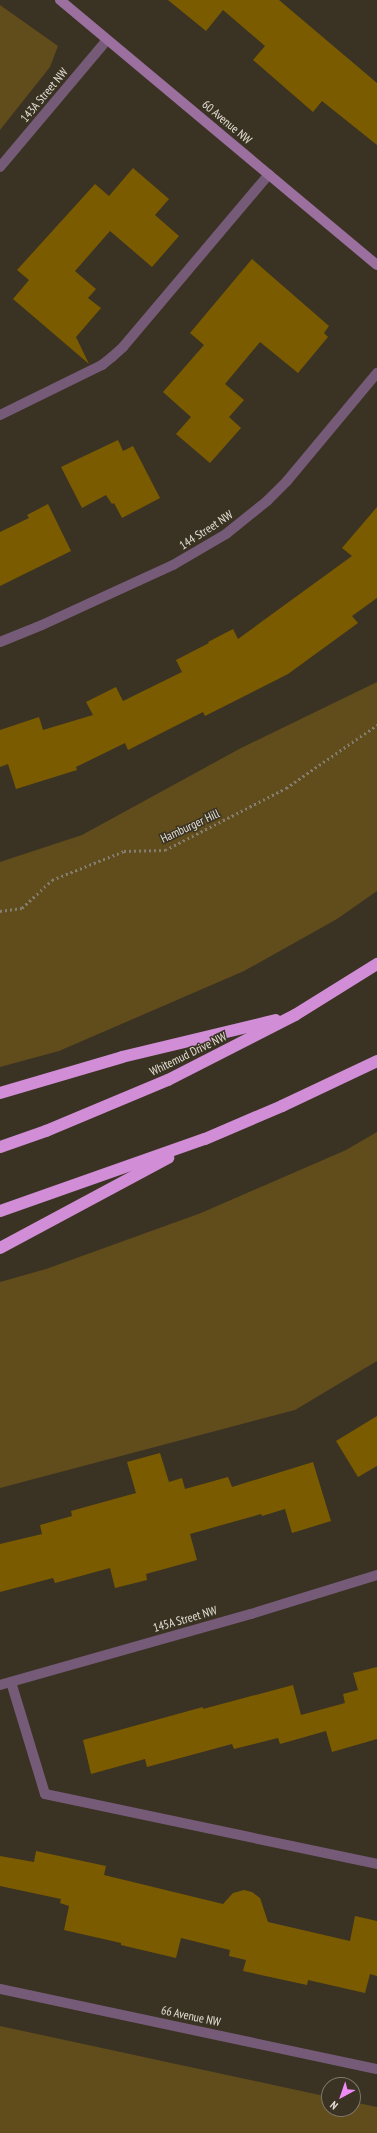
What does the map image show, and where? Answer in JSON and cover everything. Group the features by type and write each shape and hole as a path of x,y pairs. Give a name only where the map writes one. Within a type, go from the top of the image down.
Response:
{"highway":[{"name":"Whitemud Drive NW","path":"0,1147 53,1128 168,1080 295,1015 377,964"},
{"path":"0,1093 122,1056 295,1015"},
{"path":"0,1211 205,1139 282,1106 377,1061"},
{"path":"0,1248 205,1139"}],"street":[{"name":"60 Avenue NW","path":"60,0 377,265"},
{"name":"143A Street NW","path":"0,168 107,40"},
{"path":"0,415 102,364 112,357 123,347 268,174"},
{"name":"144 Street NW","path":"0,642 42,625 173,565 226,534 267,501 287,481 377,374"},
{"name":"145A Street NW","path":"0,1685 259,1611 377,1575"},
{"path":"11,1682 45,1794 377,1864"},
{"name":"66 Avenue NW","path":"0,1989 377,2069"}],"path":[{"name":"Hamburger Hill","path":"0,911 22,908 52,880 124,850 165,850 286,788 377,725"}],"shaded area":[{"path":"0,5 58,46 50,67 0,130"},
{"path":"377,682 377,891 337,919 244,971 59,1051 0,1067 0,862 82,835 241,748"},
{"path":"377,1132 377,1361 295,1410 0,1488 0,1282 46,1269 201,1213 346,1150"},
{"path":"0,2026 321,2095 321,2117 361,2117 361,2104 377,2107 377,2133 0,2133"}],"building":[{"path":"168,0 279,0 377,83 377,145 322,101 313,112 253,60 265,46 223,10 206,31"},
{"path":"133,168 169,199 155,215 179,236 152,267 110,231 75,271 96,289 88,298 101,308 76,337 89,364 13,299 29,280 17,270 95,184 109,196"},
{"path":"252,259 329,326 324,333 328,337 298,373 260,342 225,384 244,400 229,417 241,428 210,463 176,434 191,417 163,392 204,345 190,333"},
{"path":"118,440 123,451 133,446 160,498 122,518 114,503 112,504 106,495 82,508 61,467"},
{"path":"48,504 71,551 0,586 0,532 29,518 27,515"},
{"path":"377,507 377,598 352,616 358,623 288,674 205,716 203,712 128,750 125,743 76,767 77,770 16,789 8,764 0,767 0,730 39,717 43,730 93,715 86,702 116,687 123,701 182,672 176,660 209,643 208,642 233,629 238,639 352,556 342,548"},
{"path":"377,1416 377,1466 358,1477 336,1441"},
{"path":"160,1453 169,1482 182,1478 185,1489 228,1477 232,1487 313,1462 331,1521 292,1533 285,1509 262,1516 261,1514 190,1534 197,1560 146,1574 147,1580 115,1588 110,1568 55,1583 53,1578 0,1592 0,1544 42,1534 40,1525 72,1516 71,1511 136,1493 127,1462"},
{"path":"377,1667 377,1739 332,1752 326,1731 280,1744 278,1738 234,1749 232,1744 147,1767 145,1759 91,1774 83,1740 203,1707 203,1709 293,1685 301,1715 345,1703 343,1694 358,1690 353,1673"},
{"path":"36,1851 106,1866 104,1875 223,1904 233,1893 244,1890 252,1892 260,1898 268,1922 350,1941 355,1916 377,1921 377,1976 370,1974 365,1993 308,1980 307,1985 243,1971 246,1960 229,1956 230,1950 181,1938 176,1958 121,1945 121,1943 64,1930 69,1906 60,1903 61,1899 0,1886 0,1856 34,1862"}]}
